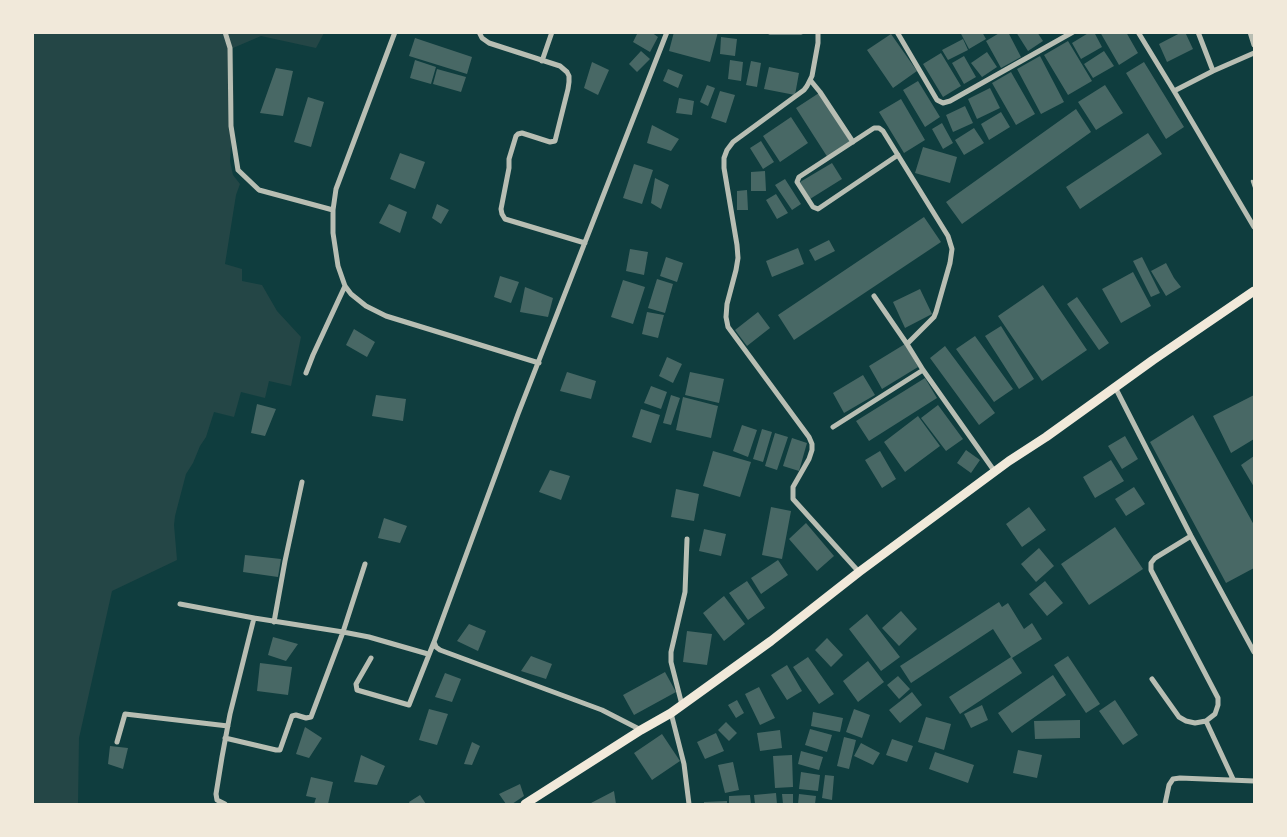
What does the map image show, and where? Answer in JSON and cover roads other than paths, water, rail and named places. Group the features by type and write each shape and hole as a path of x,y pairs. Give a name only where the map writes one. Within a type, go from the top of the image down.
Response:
{"highway":[{"path":"524,804 671,713 771,641 858,572 1009,461 1046,437 1152,360 1254,292"}],"street":[{"path":"224,32 230,48 232,126 238,170 259,190 333,210"},
{"path":"395,32 336,189 333,210 333,233 338,266 345,286 351,294 366,306 386,316 539,363"},
{"path":"479,32 482,38 489,43 560,66 569,76 568,89 555,142 552,143 522,133 518,134 509,159 501,208 502,214 506,218 584,243"},
{"path":"542,60 552,32"},
{"path":"370,658 356,684 357,690 409,705 518,414 668,32"},
{"path":"770,32 801,32"},
{"path":"818,32 818,43 811,81 804,90 733,142 724,158 738,258 727,304 726,317 728,327 812,444 809,459 792,487 793,499 858,572"},
{"path":"898,32 937,100 943,103 950,101 1073,32"},
{"path":"1138,32 1254,227"},
{"path":"1198,32 1213,70"},
{"path":"1250,32 1254,45"},
{"path":"1174,91 1213,70 1254,53"},
{"path":"811,81 853,142"},
{"path":"898,155 818,209 813,207 798,184 799,177 874,128 879,128 883,131 898,155 948,236 952,249 950,263 934,317 907,344"},
{"path":"306,373 312,355 345,286"},
{"path":"874,296 907,344 922,370 995,472"},
{"path":"833,427 922,370"},
{"path":"1115,387 1191,536 1254,652"},
{"path":"274,622 302,482"},
{"path":"1152,679 1179,717 1186,721 1195,724 1206,721 1215,714 1218,698 1151,570 1155,558 1191,536"},
{"path":"682,705 671,662 671,652 685,592 686,539"},
{"path":"226,738 280,750 292,716 308,718 312,715 343,632 365,564"},
{"path":"180,604 274,622 369,637 428,654"},
{"path":"225,804 218,800 216,794 228,726 254,618"},
{"path":"434,642 440,650 602,710 641,730"},
{"path":"671,713 684,764 689,804"},
{"path":"118,742 127,715 228,726"},
{"path":"1206,721 1233,780"},
{"path":"1165,804 1169,785 1173,779 1254,781"}],"lane":[{"path":"1252,181 1254,187"}]}
